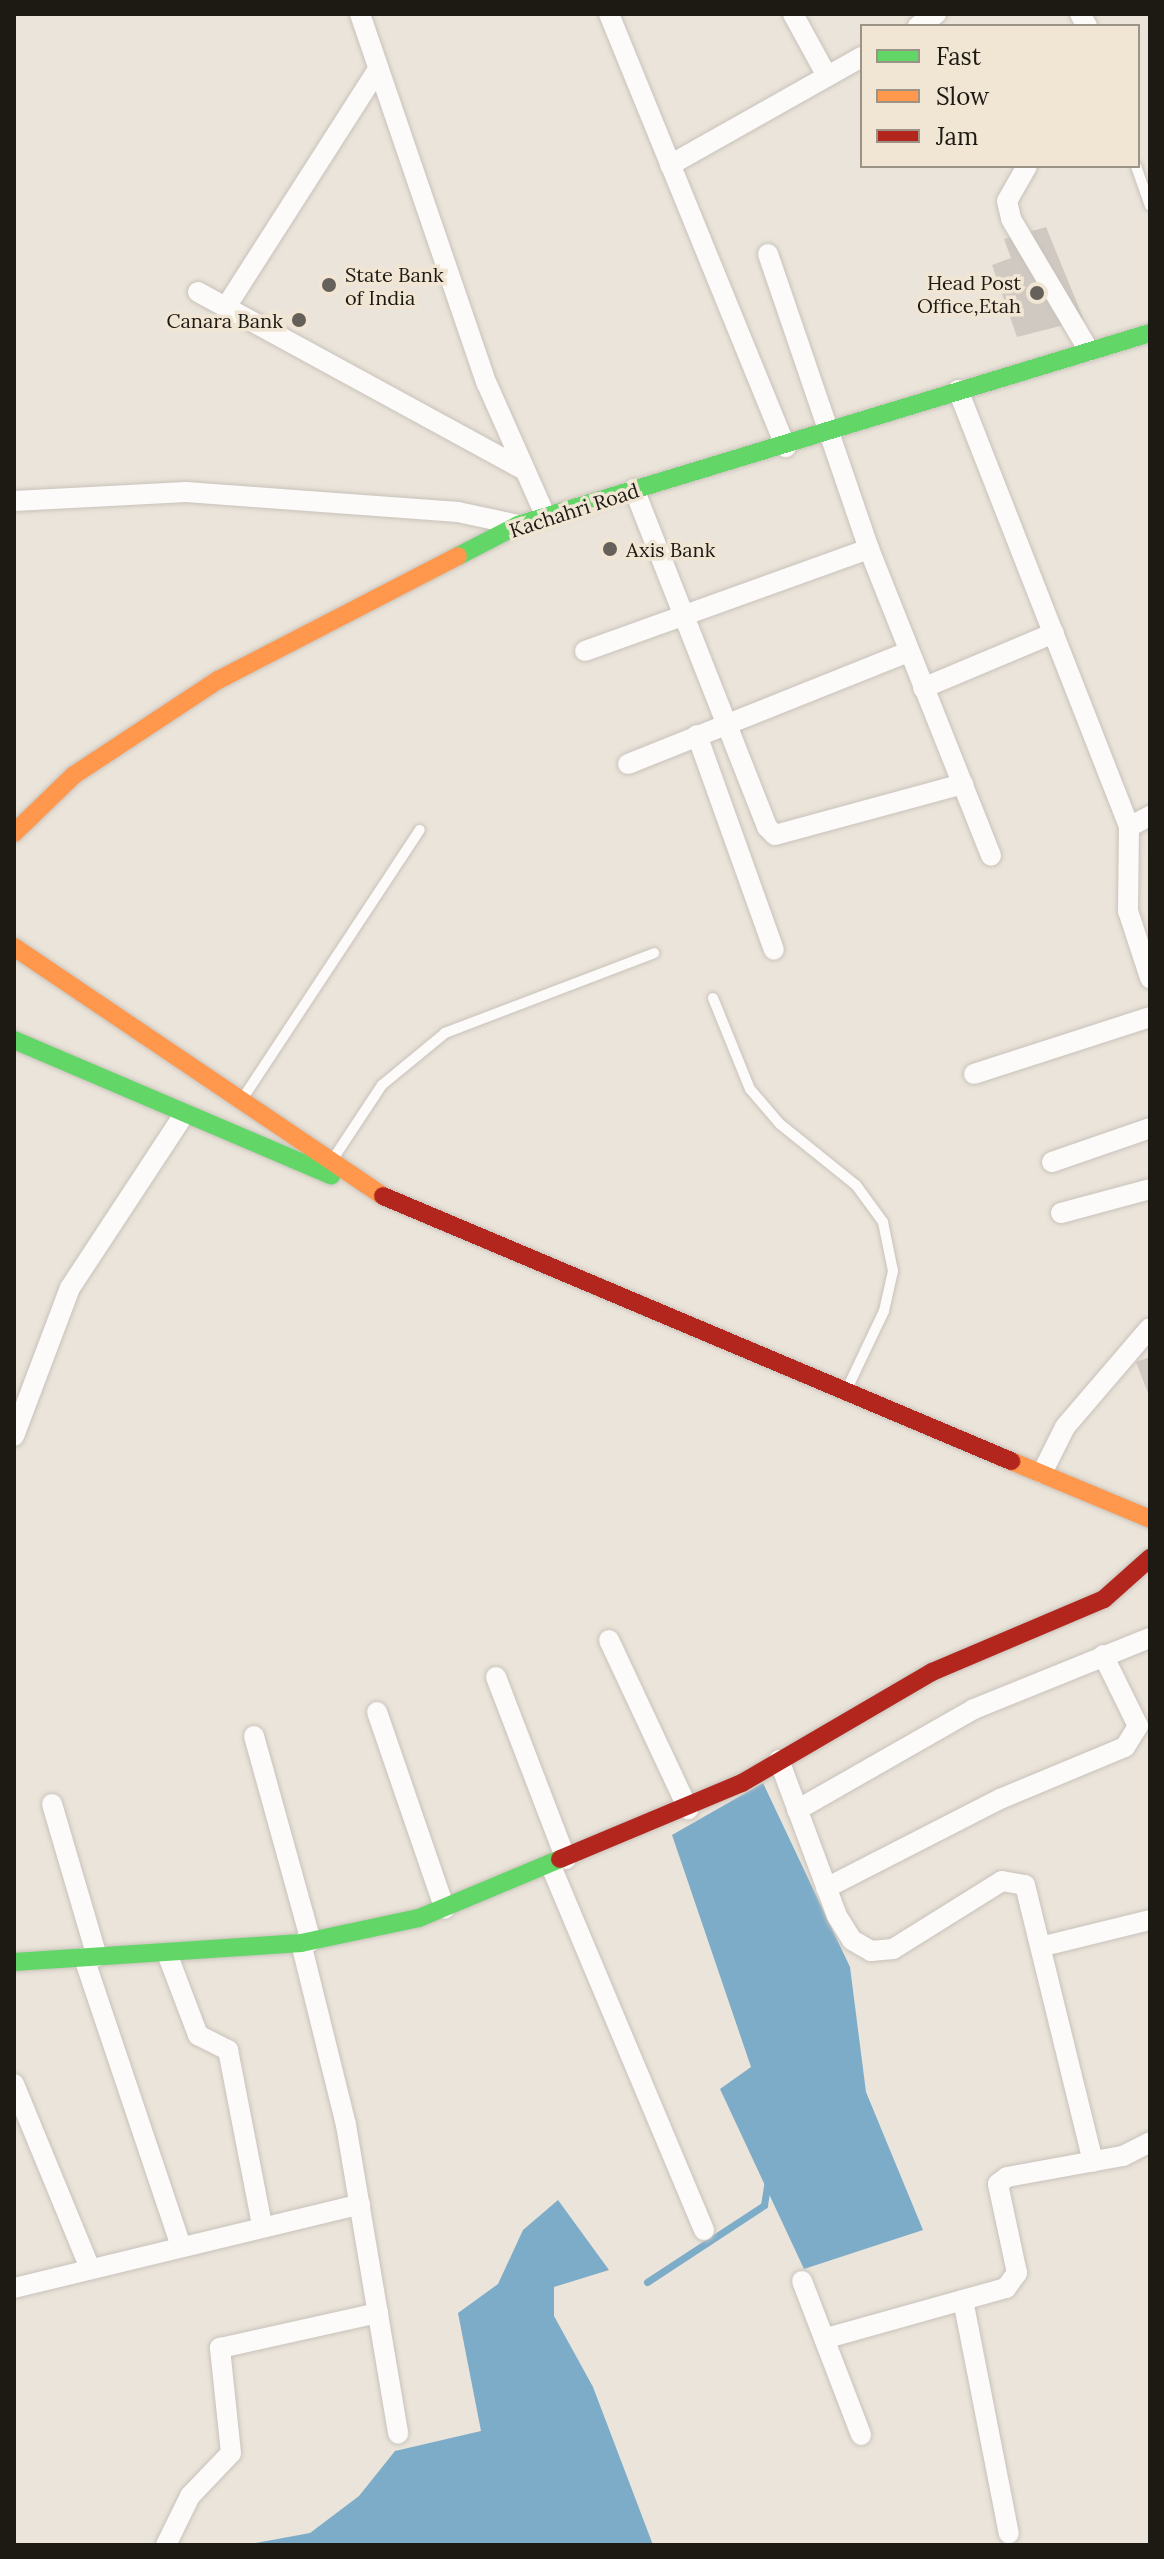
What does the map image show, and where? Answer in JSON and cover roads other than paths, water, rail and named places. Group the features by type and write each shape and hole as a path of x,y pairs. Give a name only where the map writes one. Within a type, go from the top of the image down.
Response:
{"street":[{"path":"360,14 377,71 521,468 546,517"},
{"path":"609,14 786,447"},
{"path":"793,14 827,76"},
{"path":"670,165 860,58"},
{"path":"226,307 377,71"},
{"path":"1026,168 1007,201 1011,219 1089,351"},
{"path":"768,254 869,549 991,856"},
{"path":"198,292 521,468"},
{"name":"Kachahri Road","path":"14,833 74,775 218,680 518,525 786,447 958,390 1150,333"},
{"path":"958,390 1129,827 1128,911 1150,978"},
{"path":"634,489 682,619 775,835 963,784"},
{"path":"14,501 186,492 458,512 518,525"},
{"path":"585,651 682,619 869,549"},
{"path":"923,688 1054,633"},
{"path":"628,764 908,652"},
{"path":"697,735 774,950"},
{"path":"1129,827 1150,816"},
{"path":"14,947 385,1197"},
{"path":"974,1074 1150,1017"},
{"path":"14,1040 183,1116 385,1197 1150,1519"},
{"path":"14,1436 70,1288 183,1116"},
{"path":"1052,1162 1150,1128"},
{"path":"1061,1213 1150,1189"},
{"path":"1042,1473 1065,1427 1150,1328"},
{"path":"14,1962 168,1956 306,1942 445,1909 688,1809 932,1672 1104,1599 1150,1558"},
{"path":"797,1810 974,1709 1150,1638"},
{"path":"609,1640 688,1809"},
{"path":"826,1888 1000,1799 1125,1747 1138,1726 1103,1655"},
{"path":"496,1677 558,1863 704,2230"},
{"path":"377,1712 445,1909"},
{"path":"254,1736 306,1942 360,2204 398,2434"},
{"path":"779,1760 826,1888 852,1940 871,1951 893,1949 1002,1881 1014,1879 1031,1895 1093,2162"},
{"path":"52,1804 90,1957 180,2244"},
{"path":"1044,1946 1150,1920"},
{"path":"168,1956 198,2035 228,2050 262,2225"},
{"path":"14,2084 90,2268"},
{"path":"827,2338 963,2300 1014,2282 998,2184 1007,2177 1093,2162 1150,2142"},
{"path":"14,2288 180,2244 360,2204"},
{"path":"802,2281 827,2338 861,2435"},
{"path":"963,2300 1009,2534"},
{"path":"166,2545 190,2496 231,2453 220,2348 378,2313"}],"lane":[{"path":"1137,168 1150,206"},
{"path":"241,1100 420,830"},
{"path":"331,1161 382,1085 445,1033 654,953"},
{"path":"713,998 750,1089 780,1124 856,1185 883,1222 893,1271 884,1311 846,1391"}],"water":[{"path":"763,1783 850,1967 866,2092 923,2230 804,2269 720,2089 751,2067 672,1835"},
{"path":"558,2200 609,2270 554,2287 554,2316 593,2387 653,2545 245,2545 310,2533 359,2496 395,2451 481,2431 458,2313 498,2284 523,2230"}],"waterway":[{"path":"647,2282 764,2205 768,2180"}],"place":[{"name":"State Bank of India","path":"329,285"},
{"name":"Head Post Office,Etah","path":"1037,293"},
{"name":"Canara Bank","path":"299,320"},
{"name":"Axis Bank","path":"610,549"}]}
